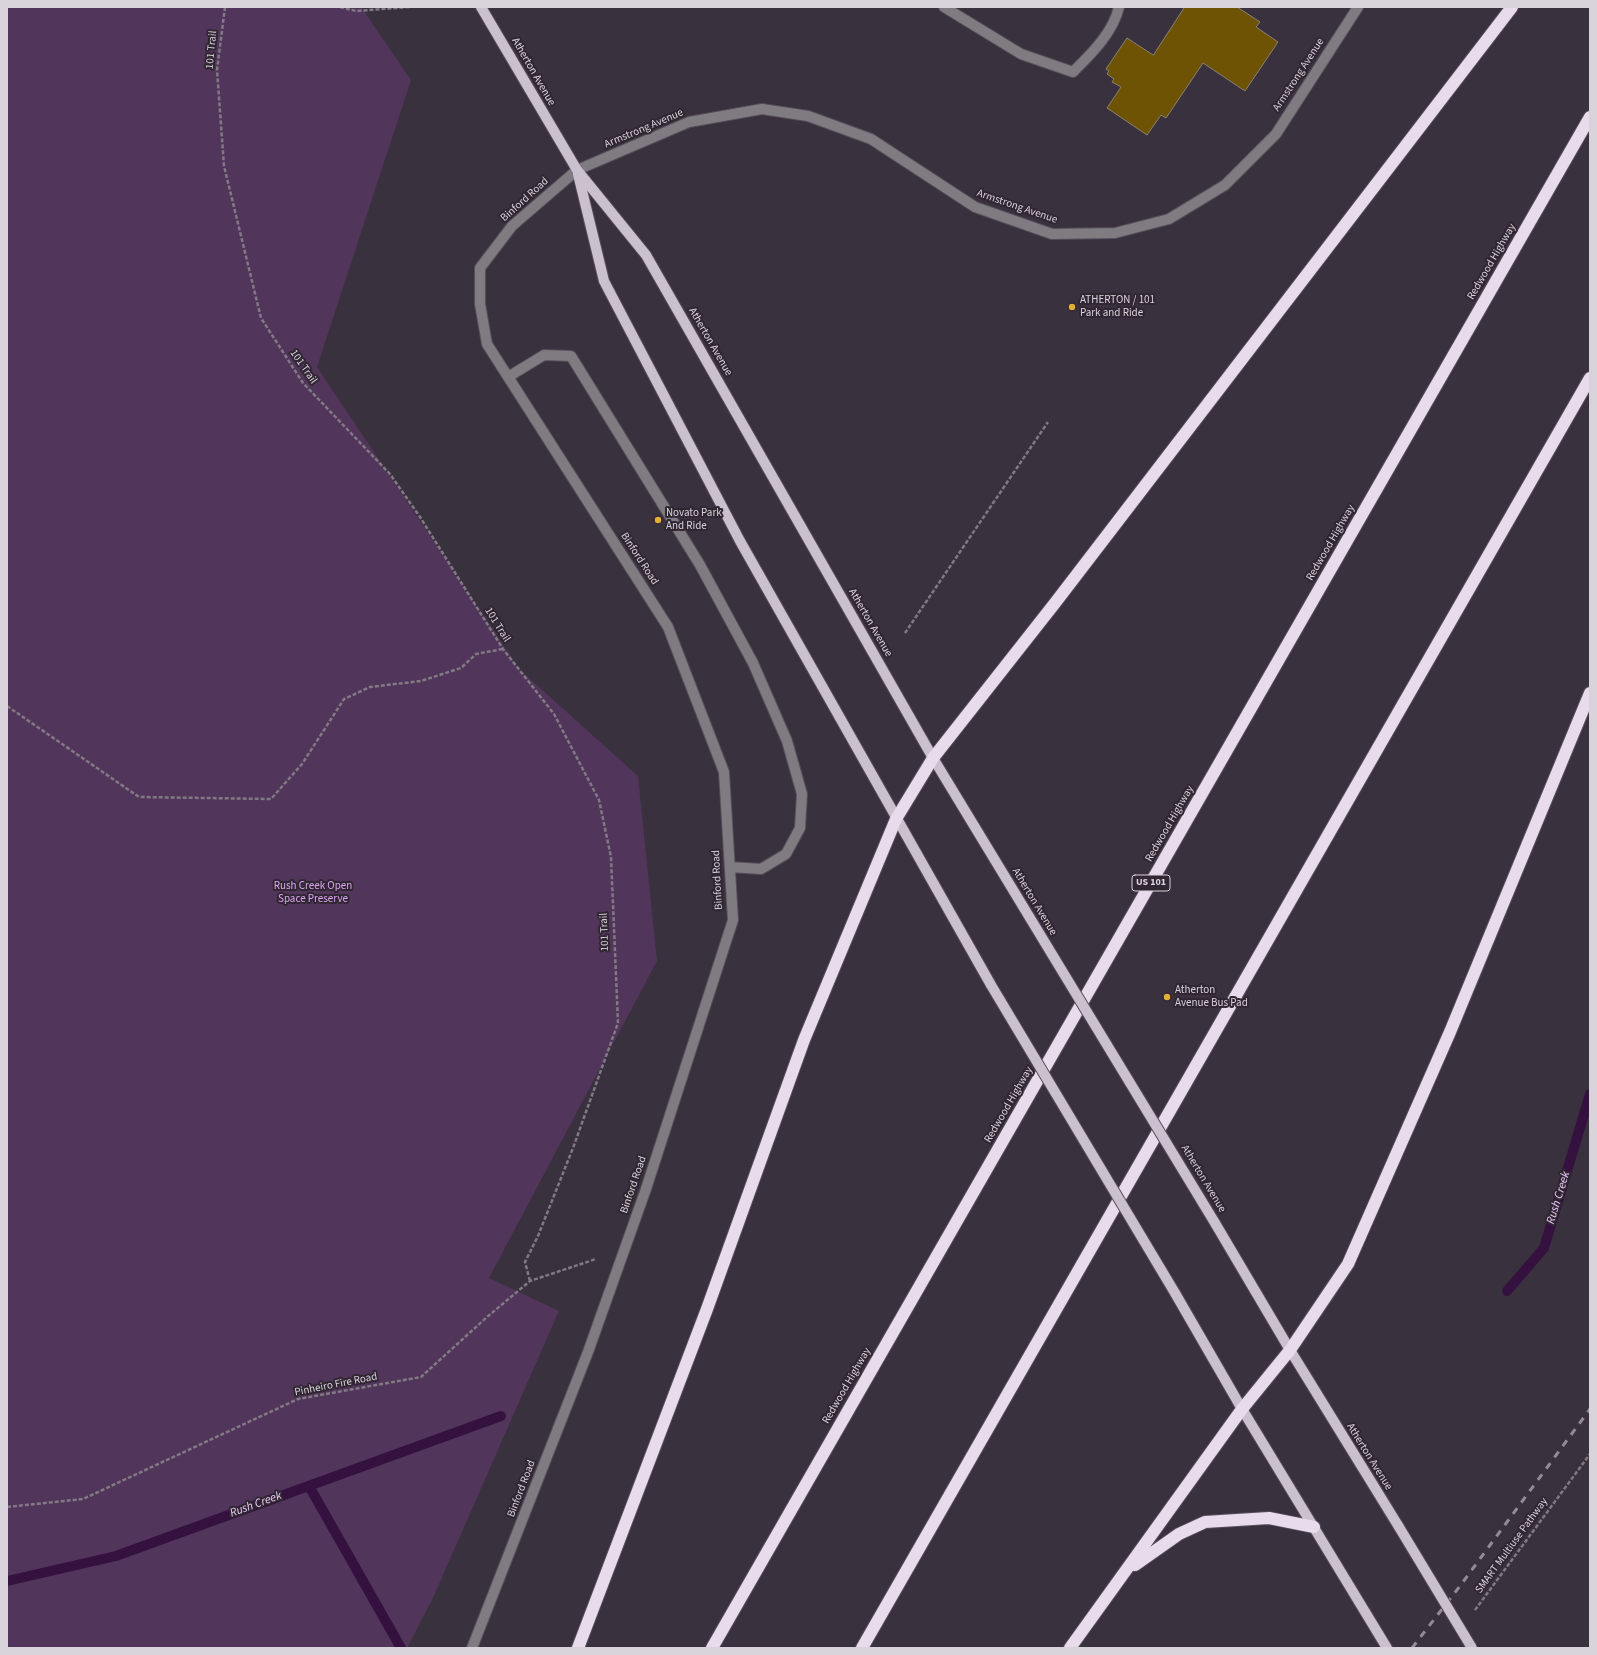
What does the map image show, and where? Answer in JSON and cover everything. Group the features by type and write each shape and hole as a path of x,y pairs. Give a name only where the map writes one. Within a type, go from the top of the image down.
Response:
{"highway":[{"path":"578,1648 707,1309 804,1040 896,819 933,758 1512,7"},
{"name":"Redwood Highway","path":"712,1648 1590,117"},
{"path":"862,1648 1590,378"},
{"path":"1070,1648 1127,1571 1242,1409 1290,1350 1348,1264 1450,1032 1590,693"},
{"path":"1127,1571 1179,1534 1205,1522 1270,1518 1314,1527"}],"main road":[{"name":"Atherton Avenue","path":"481,7 577,170 646,255 933,758 1215,1223 1290,1350 1472,1648"},
{"name":"Atherton Avenue","path":"577,170 604,281 740,541 991,985 1175,1293 1242,1409 1387,1648"}],"street":[{"path":"944,7 1021,54 1073,72 1095,50 1116,17 1119,7"},
{"name":"Armstrong Avenue","path":"577,170 689,122 762,109 808,116 871,139 975,207 1052,234 1115,233 1170,219 1225,185 1276,134 1358,7"},
{"name":"Binford Road","path":"472,1648 588,1352 625,1249 670,1118 733,920 724,772 668,627 487,344 480,304 480,268 512,226 577,170"},
{"path":"508,377 544,355 571,356 700,565 753,664 787,741 802,794 800,828 786,854 761,869 730,867"}],"path":[{"name":"101 Trail","path":"225,7 217,70 224,166 262,318 303,383 390,474 420,517 503,649 554,714 599,800 611,857 618,1022 573,1148 538,1236 525,1262 530,1281"},
{"path":"340,7 356,11 410,7"},
{"path":"905,633 1048,422"},
{"path":"7,706 139,797 271,799 302,764 344,699 370,688 421,681 461,668 476,654 503,649"},
{"name":"Pinheiro Fire Road","path":"7,1507 83,1499 298,1400 422,1377 487,1317 530,1281 625,1249"},
{"name":"SMART Multiuse Pathway","path":"1470,1617 1590,1454"}],"green space":[{"name":"Rush Creek Open Space Preserve","path":"7,7 361,7 411,80 317,367 519,669 638,776 657,961 489,1278 559,1311 432,1600 407,1648 7,1648"}],"building":[{"path":"1185,7 1237,7 1260,22 1256,27 1278,42 1245,91 1203,63 1166,118 1161,115 1147,135 1107,108 1121,87 1112,82 1114,79 1107,74 1109,71 1106,69 1127,38 1153,55"}],"waterway":[{"name":"Rush Creek","path":"1507,1291 1544,1248 1590,1094"},
{"name":"Rush Creek","path":"7,1581 116,1556 501,1416"},
{"path":"309,1486 401,1648"}],"railway":[{"path":"1412,1648 1460,1586 1590,1409"}],"place":[{"name":"ATHERTON / 101 Park and Ride","path":"1072,307"},
{"name":"Novato Park And Ride","path":"658,520"},
{"name":"Atherton Avenue Bus Pad","path":"1167,997"}]}
